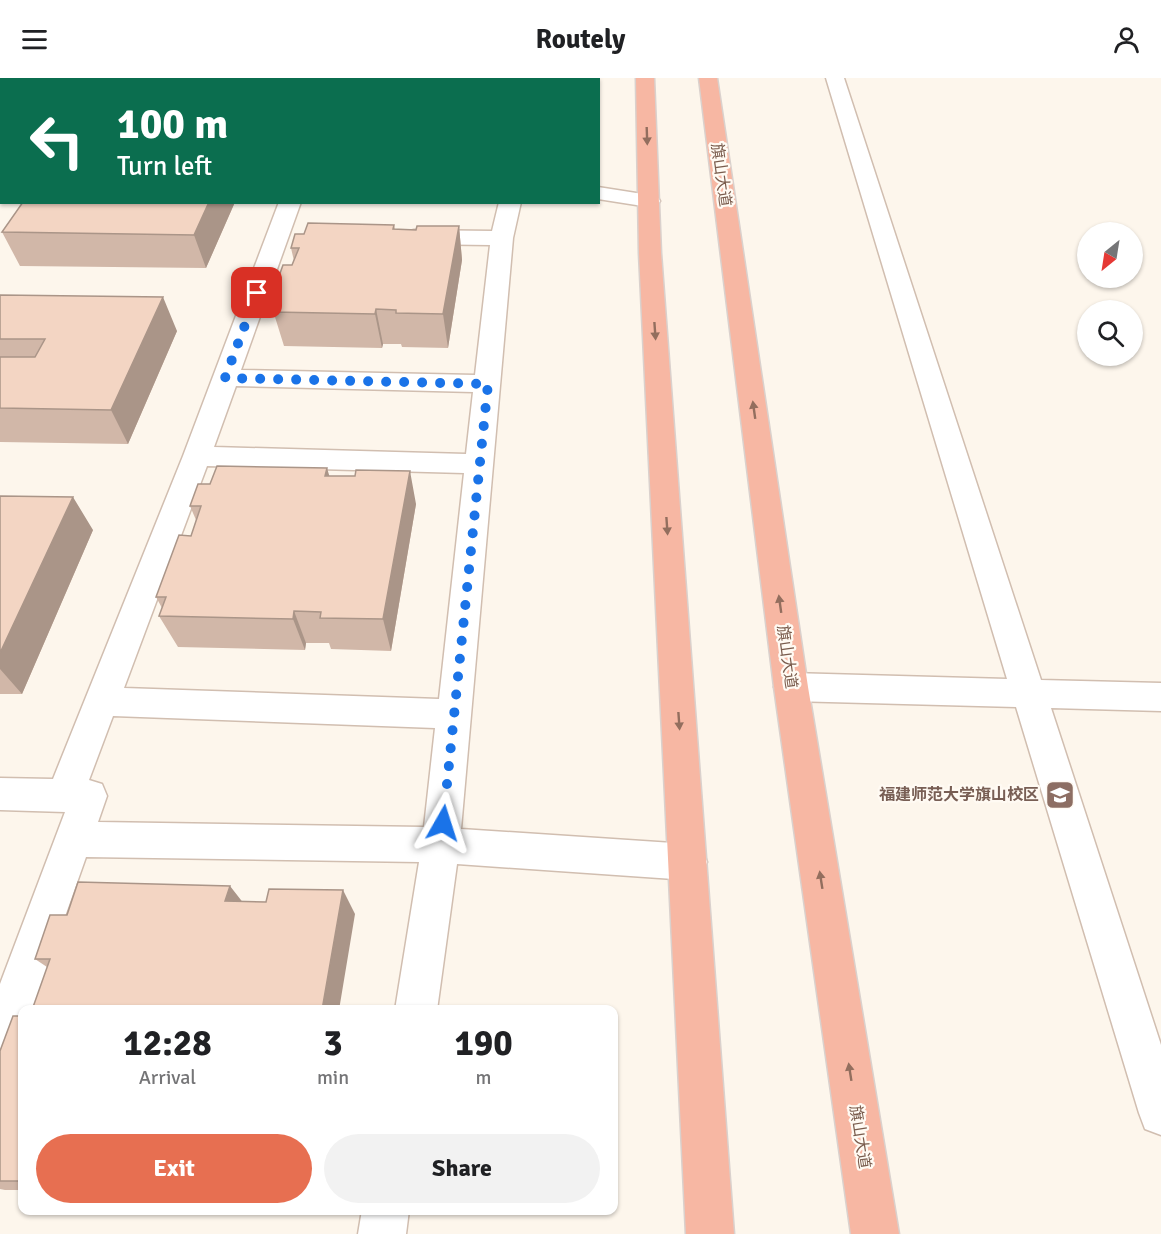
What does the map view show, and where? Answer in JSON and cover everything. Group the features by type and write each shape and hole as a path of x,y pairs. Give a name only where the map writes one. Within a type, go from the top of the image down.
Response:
{"highway":[{"path":"645,78 650,253 711,1234"},
{"name":"旗山大道","path":"708,78 791,687 875,1234"}],"street":[{"path":"835,78 1161,1113"},
{"path":"600,193 649,201"},
{"path":"65,795 225,378 289,235 290,204"},
{"path":"417,1005 441,845 502,238 510,204"},
{"path":"396,237 502,238"},
{"path":"225,378 488,384"},
{"path":"196,456 479,464"},
{"path":"791,687 1161,697"},
{"path":"101,701 454,714"},
{"path":"0,794 89,796 1,1037"},
{"path":"74,839 441,845 688,862"},
{"path":"382,1234 385,1215"}],"building":[{"path":"22,204 208,204 194,235 2,232"},
{"path":"308,223 394,225 393,229 416,230 417,226 459,226 443,314 396,313 396,310 376,309 375,314 274,312 278,301 270,301 283,265 292,265 299,248 291,248 295,234 304,234"},
{"path":"0,295 163,297 111,410 0,408 0,357 35,357 45,339 0,339"},
{"path":"217,466 327,468 325,476 355,476 356,470 410,471 383,619 320,618 321,612 294,611 293,619 159,616 166,597 156,597 179,535 191,536 201,506 190,506 198,484 210,484"},
{"path":"0,496 73,497 0,653"},
{"path":"78,882 230,886 225,901 266,902 269,889 343,890 323,1005 34,1005 50,959 35,959 50,915 67,915"},
{"path":"13,1016 18,1016 18,1181 0,1181 0,1051"}],"place":[{"name":"福建师范大学旗山校区","path":"1060,795"}],"route":[{"path":"257,293 225,378 488,384 443,823"}]}
